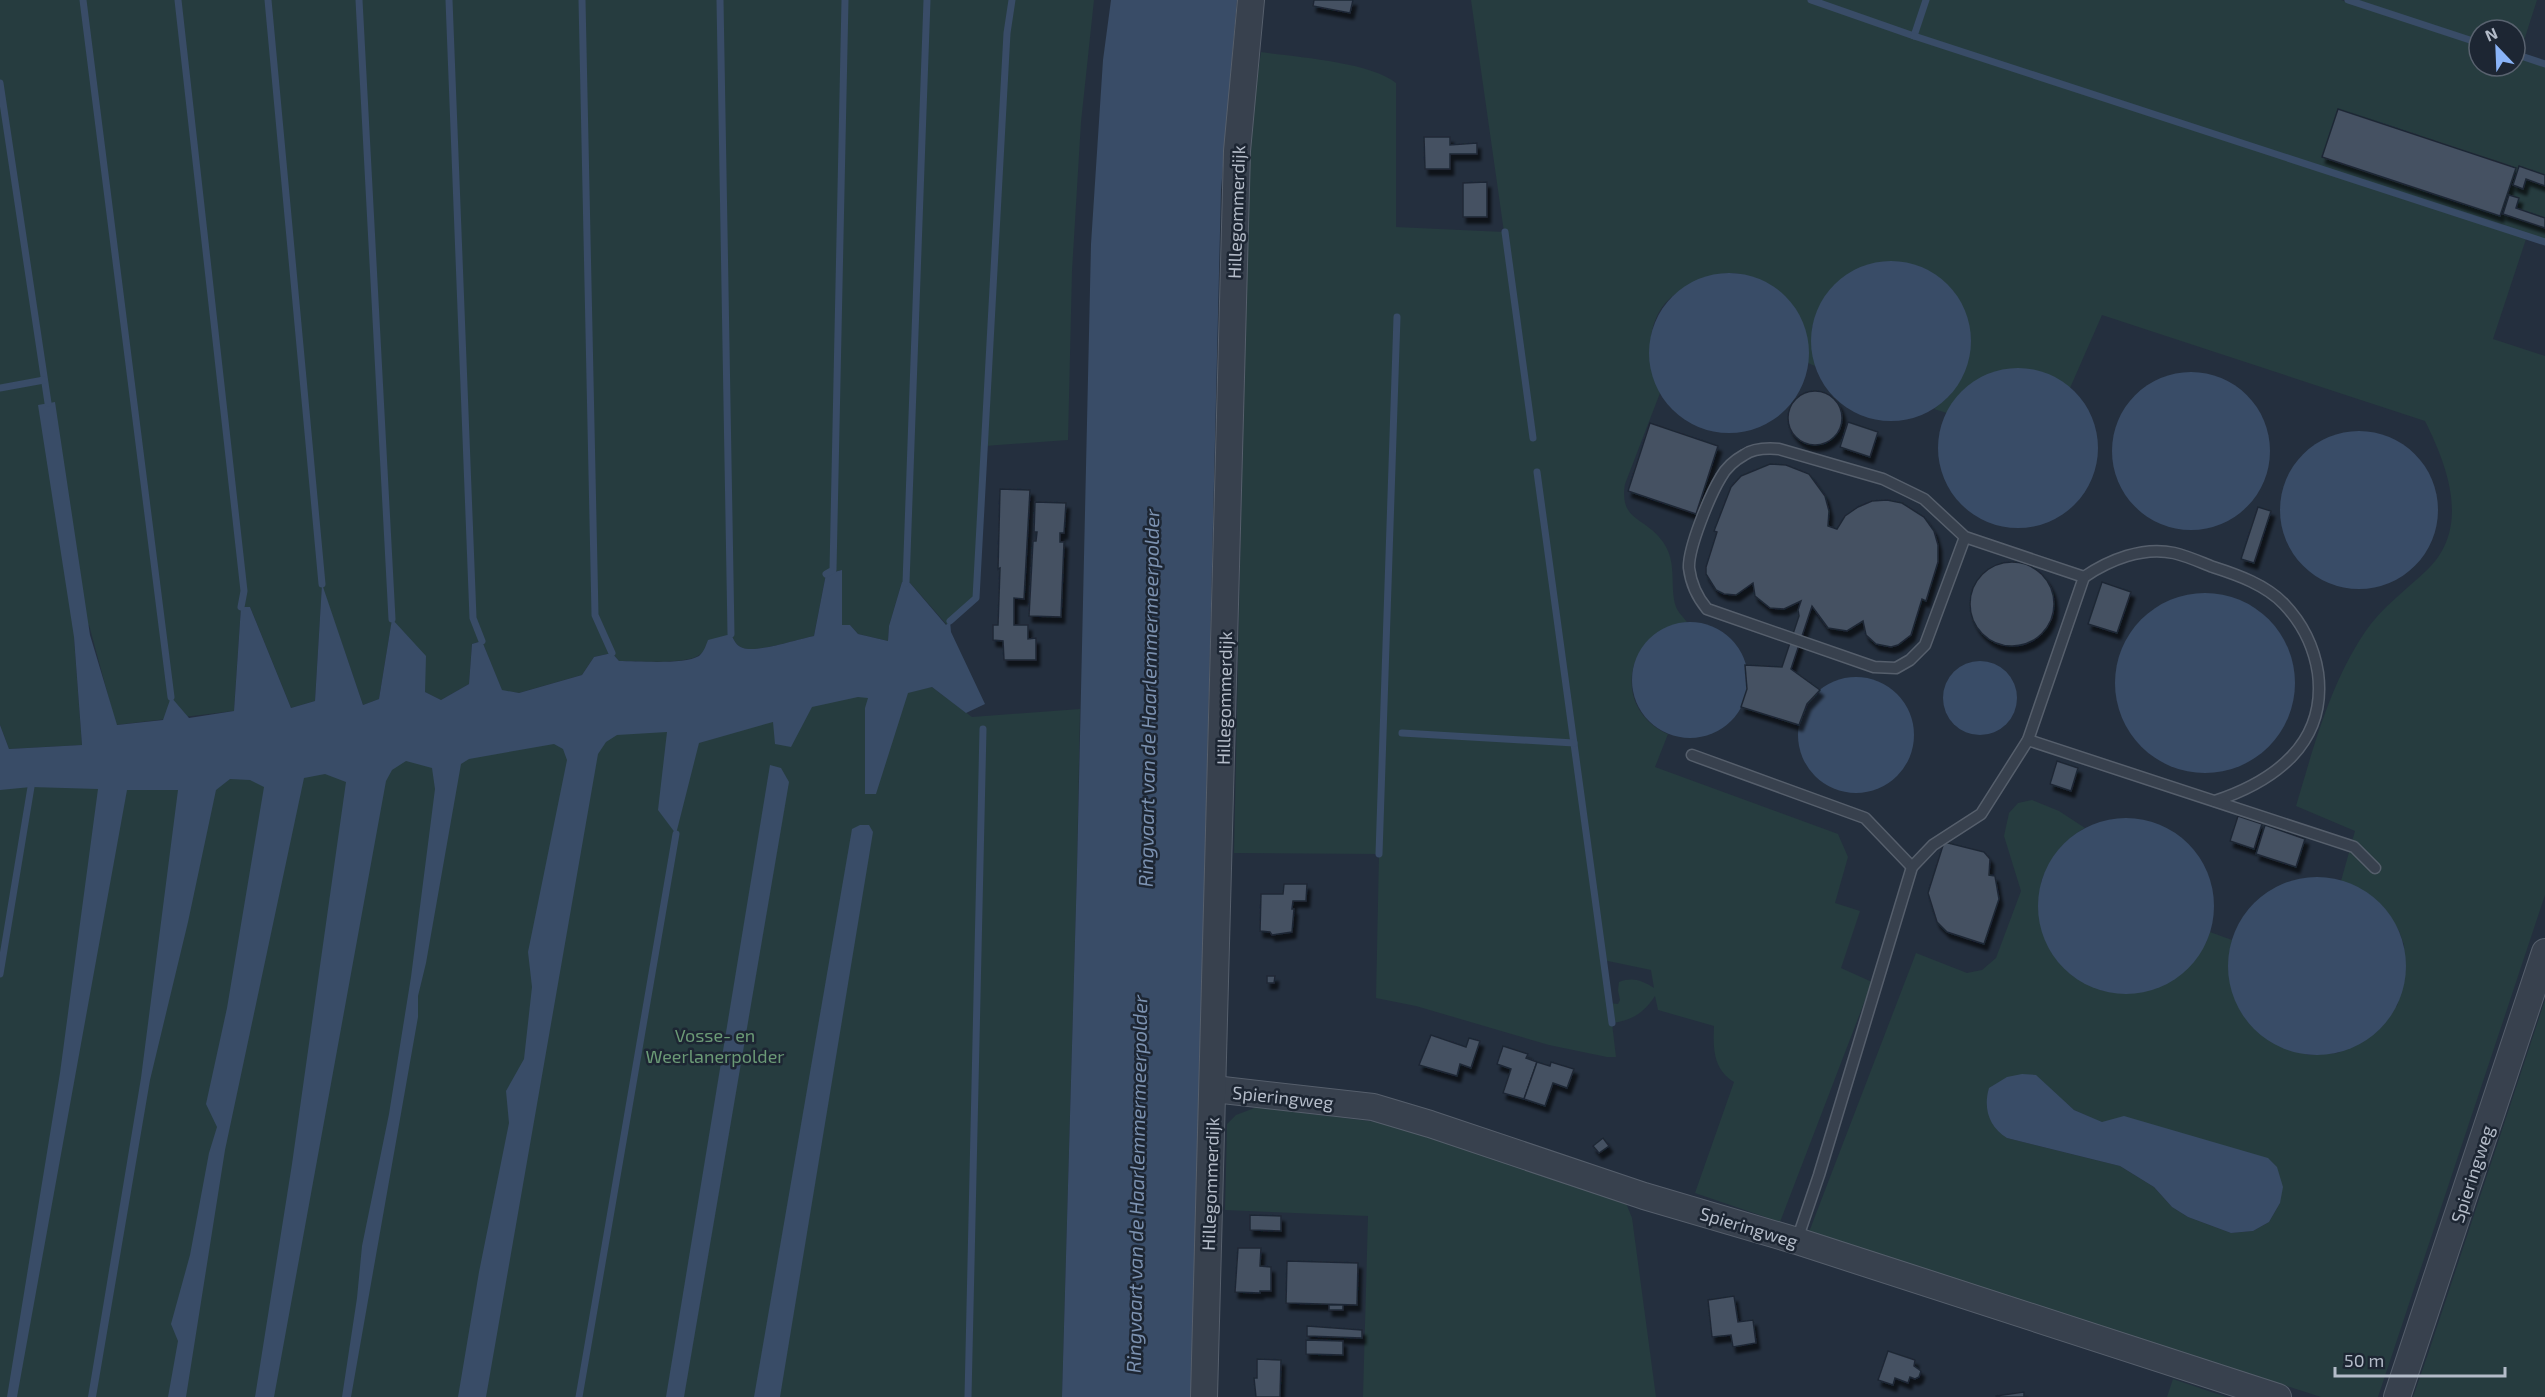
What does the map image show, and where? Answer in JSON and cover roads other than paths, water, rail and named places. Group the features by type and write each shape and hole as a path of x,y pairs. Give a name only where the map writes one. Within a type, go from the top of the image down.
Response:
{"street":[{"name":"Hillegommerdijk","path":"1204,1397 1238,151 1251,0"},
{"name":"Spieringweg","path":"2397,1397 2545,952"},
{"name":"Spieringweg","path":"1214,1089 1373,1107 1644,1196 1797,1240 2278,1397"}],"lane":[{"path":"1965,537 1925,645 1910,660 1896,668 1874,667 1707,609 1698,598 1689,565 1693,543 1721,477 1731,464 1745,453 1763,448 1779,449 1883,479 1924,499 1965,537 2084,577"},
{"path":"1797,1240 1819,1175 1912,867 1933,845 1981,814 2028,740 2084,577 2121,557 2148,552 2173,553 2243,577 2284,604 2310,641 2317,663 2320,691 2318,713 2308,734 2294,755 2276,771 2258,783 2215,801"},
{"path":"2028,740 2355,847 2375,868"},
{"path":"1692,755 1865,818 1912,867"}],"water":[{"name":"Ringvaart van de Haarlemmermeerpolder","path":"1111,0 1237,0 1221,190 1192,1397 1062,1397 1091,244 1103,60"},
{"path":"1891,261 1921,267 1947,285 1965,311 1971,341 1965,371 1947,397 1921,415 1891,421 1861,415 1835,397 1817,371 1811,341 1817,311 1835,285 1861,267"},
{"path":"1729,273 1759,279 1785,297 1803,323 1809,353 1803,383 1785,409 1759,427 1729,433 1699,427 1673,409 1655,383 1649,353 1655,323 1673,297 1699,279"},
{"path":"2018,368 2048,374 2074,392 2092,418 2098,448 2092,478 2074,504 2048,522 2018,528 1988,522 1962,504 1944,478 1938,448 1944,418 1962,392 1988,374"},
{"path":"2191,372 2206,373 2221,378 2235,385 2247,395 2257,407 2264,421 2269,436 2269,466 2264,481 2257,495 2247,507 2235,517 2221,524 2206,529 2191,530 2176,529 2161,524 2147,517 2135,507 2125,495 2118,481 2113,466 2112,451 2113,436 2118,421 2125,407 2135,395 2147,385 2161,378 2176,373"},
{"path":"55,402 90,635 117,725 163,720 171,697 189,718 234,711 241,607 250,607 291,708 315,701 322,584 363,705 379,699 392,619 426,656 425,692 441,700 469,684 472,644 482,641 502,690 519,693 582,675 594,657 612,653 619,661 672,662 699,656 708,640 731,634 739,646 749,649 814,636 826,574 842,570 842,625 850,625 858,634 888,641 889,626 902,582 910,583 946,625 950,621 951,632 985,704 966,713 932,687 908,693 876,794 865,794 865,708 868,698 858,697 812,707 791,747 775,744 773,722 699,743 676,834 658,810 667,732 617,735 606,742 598,754 486,1397 458,1397 479,1272 509,1123 506,1091 524,1059 532,987 528,952 567,760 563,749 554,744 469,759 461,764 426,963 418,996 418,1017 351,1397 342,1397 357,1298 362,1246 389,1114 411,977 435,789 432,768 406,761 392,770 386,781 274,1397 255,1397 292,1164 346,782 325,774 304,778 225,1150 186,1397 168,1397 178,1341 171,1324 190,1255 209,1153 217,1127 206,1104 227,1008 264,787 250,780 230,779 216,790 188,922 150,1080 96,1397 88,1397 141,1078 178,790 127,790 17,1397 7,1397 60,1073 98,789 31,787 0,790 0,725 9,749 82,745 74,637 38,405"},
{"path":"2359,431 2374,432 2389,437 2403,444 2415,454 2425,466 2432,480 2437,495 2437,525 2432,540 2425,554 2415,566 2403,576 2389,583 2374,588 2359,589 2344,588 2329,583 2315,576 2303,566 2293,554 2286,540 2281,525 2280,510 2281,495 2286,480 2293,466 2303,454 2315,444 2329,437 2344,432"},
{"path":"2205,593 2239,600 2255,608 2268,620 2280,633 2288,649 2295,683 2288,717 2280,733 2268,746 2255,758 2239,766 2205,773 2171,766 2155,758 2142,746 2130,733 2122,717 2115,683 2122,649 2130,633 2142,620 2155,608 2171,600"},
{"path":"1690,622 1712,627 1731,639 1743,658 1748,680 1743,702 1731,721 1712,733 1690,738 1668,733 1649,721 1637,702 1632,680 1637,658 1649,639 1668,627"},
{"path":"1980,661 1994,664 2006,672 2014,684 2017,698 2014,712 2006,724 1994,732 1980,735 1966,732 1954,724 1946,712 1943,698 1946,684 1954,672 1966,664"},
{"path":"1856,677 1878,682 1897,694 1909,713 1914,735 1909,757 1897,776 1878,788 1856,793 1834,788 1815,776 1803,757 1798,735 1803,713 1815,694 1834,682"},
{"path":"770,765 781,768 789,782 684,1397 666,1397"},
{"path":"2126,818 2160,825 2175,833 2188,844 2199,857 2207,872 2214,906 2207,940 2199,955 2188,968 2175,979 2160,987 2126,994 2092,987 2077,979 2064,968 2053,955 2045,940 2038,906 2045,872 2053,857 2064,844 2077,833 2092,825"},
{"path":"860,825 869,825 873,832 780,1397 754,1397 852,829"},
{"path":"2317,877 2351,884 2380,903 2399,932 2406,966 2399,1000 2380,1029 2351,1048 2317,1055 2283,1048 2254,1029 2235,1000 2228,966 2235,932 2254,903 2283,884"},
{"path":"2022,1074 2036,1075 2074,1110 2102,1122 2124,1116 2268,1158 2277,1167 2283,1187 2280,1203 2269,1222 2253,1231 2231,1233 2188,1217 2172,1207 2154,1187 2120,1166 2007,1138 1992,1123 1987,1110 1987,1095 1989,1088 2007,1077"}],"waterway":[{"path":"83,0 171,697"},
{"path":"178,0 244,591 241,607"},
{"path":"268,0 322,584"},
{"path":"359,0 392,619"},
{"path":"449,0 473,618 482,641"},
{"path":"582,0 595,615 612,653"},
{"path":"720,0 731,634"},
{"path":"826,574 833,570 845,0"},
{"path":"906,583 927,0"},
{"path":"950,621 976,598 1007,33 1012,0"},
{"path":"1811,0 1914,36 1926,0"},
{"path":"2348,0 2467,39"},
{"path":"1914,36 2545,242"},
{"path":"2527,58 2545,64"},
{"path":"0,83 48,403"},
{"path":"1505,232 1533,438"},
{"path":"1379,854 1397,317"},
{"path":"0,388 44,380"},
{"path":"1537,472 1612,1023"},
{"path":"968,1397 983,729"},
{"path":"1402,733 1574,743"},
{"path":"0,974 31,787"},
{"path":"579,1397 676,834"}],"park label":[{"name":"Vosse- en Weerlanerpolder","path":"715,1045"}]}
